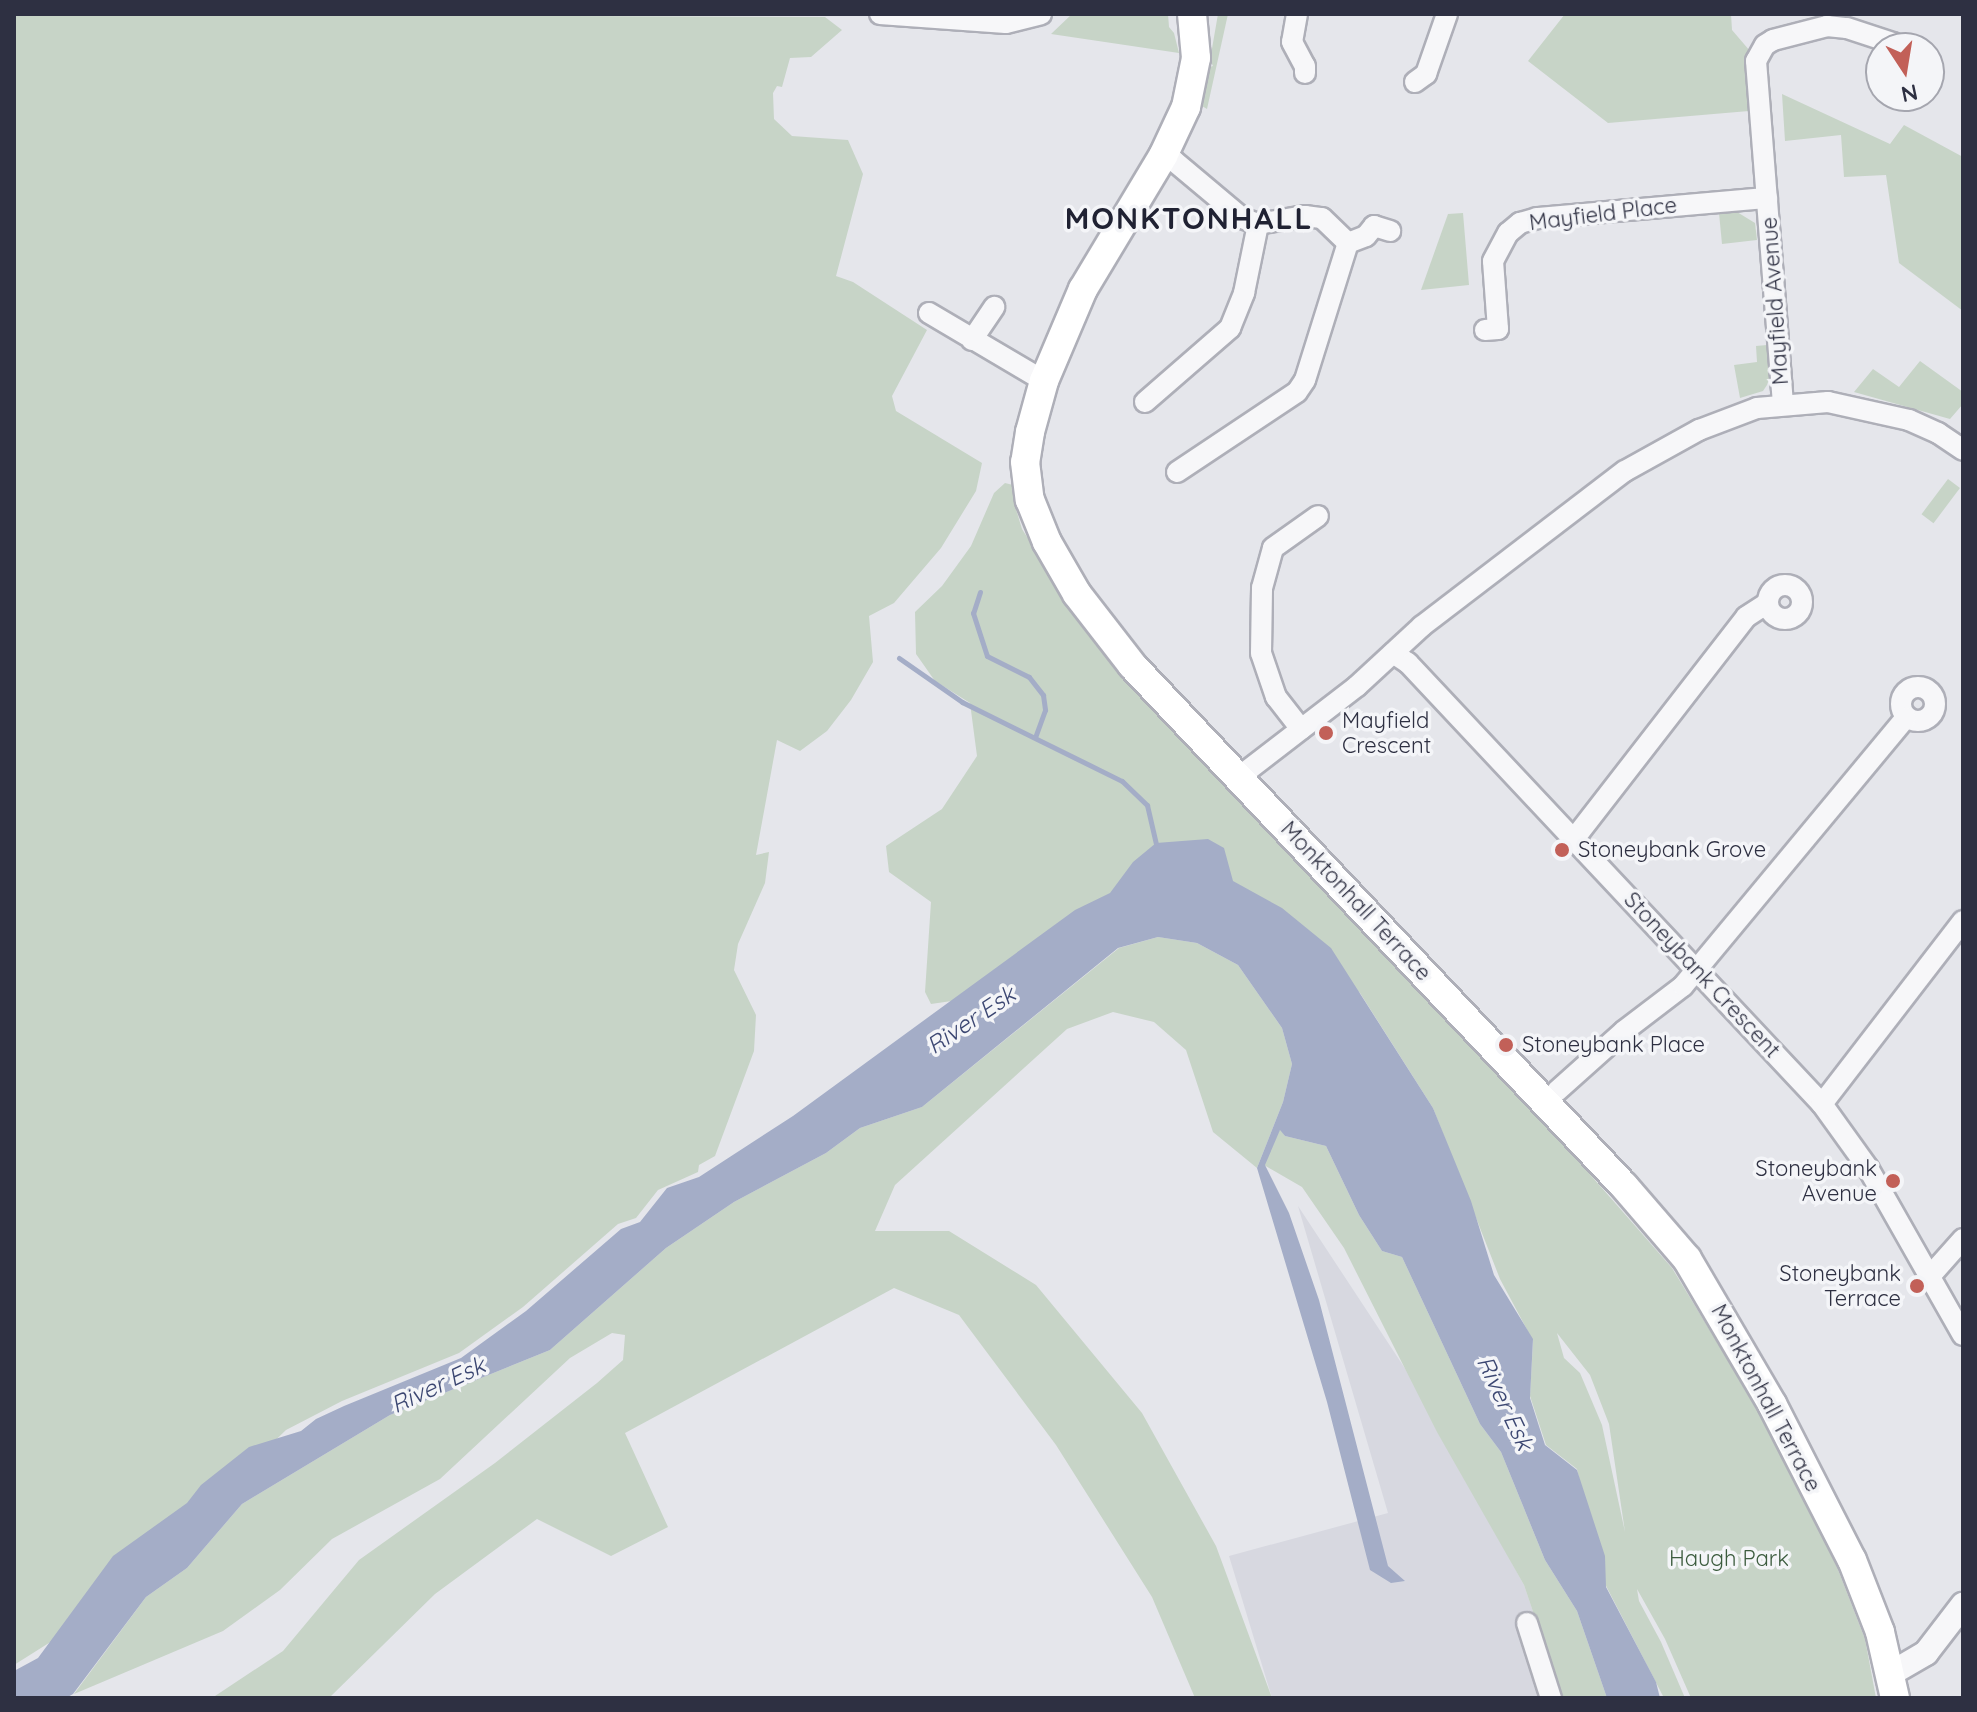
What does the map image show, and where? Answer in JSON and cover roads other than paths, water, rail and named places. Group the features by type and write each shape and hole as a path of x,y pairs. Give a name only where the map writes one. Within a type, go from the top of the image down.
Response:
{"main road":[{"name":"Monktonhall Terrace","path":"1192,14 1196,58 1186,107 1163,156 1083,289 1044,381 1025,462 1030,500 1062,573 1132,665 1624,1186 1687,1259 1772,1404 1852,1560 1880,1632 1892,1686"}],"street":[{"path":"891,15 1006,23 1041,14"},
{"path":"1297,14 1292,42 1305,66 1305,73"},
{"path":"1415,82 1426,74 1447,14"},
{"name":"Mayfield Avenue","path":"1783,404 1756,61 1765,45 1786,36 1836,25 1865,33"},
{"path":"1163,156 1174,161 1242,218 1258,224 1305,216 1322,218 1348,243"},
{"name":"Mayfield Place","path":"1485,330 1498,329 1493,261 1508,233 1520,223 1537,218 1767,198"},
{"path":"1145,402 1155,381 1230,328 1244,293 1258,224"},
{"path":"1348,243 1366,236 1374,226 1390,231"},
{"path":"1177,472 1206,464 1297,392 1305,380 1348,243"},
{"path":"972,340 994,307"},
{"path":"929,313 1044,381"},
{"path":"1239,777 1301,729 1422,626 1625,471 1731,416 1783,404 1828,402 1875,411 1938,433 1963,450"},
{"path":"1301,729 1276,697 1261,653 1262,588 1273,548 1318,516"},
{"path":"1574,839 1746,617 1766,604"},
{"name":"Stoneybank Crescent","path":"1393,653 1408,663 1698,968 1822,1104 1868,1168 1963,1335"},
{"path":"1557,1091 1624,1031 1683,986 1906,717"},
{"path":"1822,1104 1963,921"},
{"path":"1931,1275 1963,1239"},
{"path":"1892,1686 1926,1653 1963,1605"},
{"path":"1527,1623 1551,1698"}],"water":[{"name":"River Esk","path":"1208,839 1224,848 1233,881 1282,908 1331,948 1433,1108 1471,1201 1494,1275 1533,1339 1530,1398 1545,1445 1577,1470 1605,1556 1606,1587 1656,1682 1660,1698 1607,1698 1577,1611 1545,1560 1501,1452 1480,1424 1402,1257 1382,1251 1359,1215 1326,1146 1285,1136 1280,1130 1265,1165 1289,1213 1319,1300 1388,1566 1405,1581 1391,1583 1370,1570 1327,1402 1257,1168 1283,1102 1292,1064 1282,1028 1238,965 1197,943 1158,937 1118,948 922,1107 860,1128 826,1153 734,1202 666,1248 550,1350 390,1415 242,1504 187,1568 146,1597 73,1694 66,1698 14,1698 14,1671 38,1658 113,1556 187,1503 201,1485 249,1447 301,1431 316,1419 344,1406 461,1358 526,1311 621,1229 640,1222 667,1188 699,1177 793,1116 1075,910 1110,893 1133,862 1156,843"}],"waterway":[{"path":"980,592 973,613 987,656 1029,677 1043,695 1045,710 1035,737"},
{"path":"899,658 962,702 1122,781 1147,805 1156,843"}],"place":[{"name":"Mayfield Crescent","path":"1326,733"},
{"name":"Stoneybank Grove","path":"1562,850"},
{"name":"Stoneybank Place","path":"1506,1045"},
{"name":"Stoneybank Avenue","path":"1893,1181"},
{"name":"Stoneybank Terrace","path":"1917,1286"}],"district":[{"name":"MONKTONHALL","path":"1189,218"}],"park label":[{"name":"Haugh Park","path":"1729,1559"}]}
